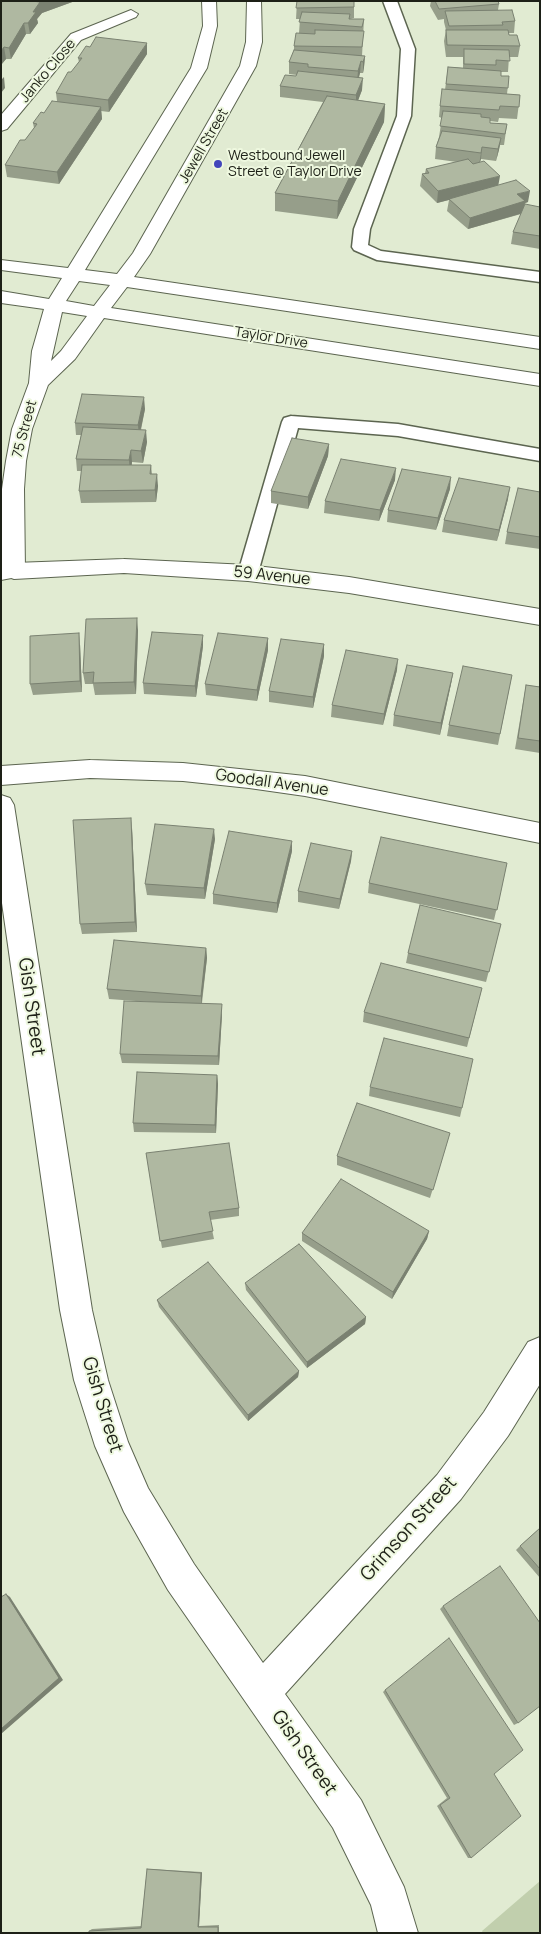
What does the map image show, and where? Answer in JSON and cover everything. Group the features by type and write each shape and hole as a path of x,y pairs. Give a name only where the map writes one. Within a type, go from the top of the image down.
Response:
{"street":[{"path":"38,383 42,351 55,305 199,68 210,26 209,1"},
{"name":"Jewell Street","path":"100,311 141,254 248,66 254,42 254,1"},
{"name":"Janko Close","path":"1,126 76,37 131,14"},
{"path":"1,265 121,280 540,344"},
{"name":"Taylor Drive","path":"1,297 540,380"},
{"name":"75 Street","path":"8,571 16,462 22,429 38,383 68,355 100,311"},
{"name":"59 Avenue","path":"8,571 124,566 248,573 358,586 540,617"},
{"name":"Goodall Avenue","path":"1,776 90,769 183,772 249,778 322,789 540,833"},
{"name":"Gish Street","path":"1,805 76,1310 91,1380 112,1446 136,1500 191,1592 347,1814 390,1901 398,1933"},
{"name":"Grimson Street","path":"262,1692 449,1487 496,1424 540,1353"}],"lane":[{"path":"390,1 408,49 404,116 362,229 360,246 376,255 540,277"},
{"path":"248,573 291,422 398,430 540,455"}],"green space":[{"path":"540,1881 540,1933 483,1933 482,1931"}],"building":[{"path":"1,1 40,2 33,12 36,12 28,23 24,23 9,48 4,47 1,51"},
{"path":"297,1 354,1 354,7 296,8"},
{"path":"435,1 498,1 499,4 439,9"},
{"path":"512,10 515,21 502,22 503,25 449,26 445,11"},
{"path":"302,12 350,14 349,19 364,19 362,27 299,22"},
{"path":"315,30 364,31 362,47 294,46 296,33 315,34"},
{"path":"446,30 508,30 509,35 517,35 520,46 447,45"},
{"path":"96,37 147,43 108,100 56,93 68,72 71,72 82,58 78,58 86,46 90,47"},
{"path":"464,49 509,50 510,61 496,60 496,65 464,64"},
{"path":"294,50 365,56 363,62 361,61 358,71 308,67 308,64 289,62"},
{"path":"448,67 501,71 501,76 509,76 508,88 446,84"},
{"path":"298,71 363,78 356,95 280,86 285,75 296,76"},
{"path":"442,89 520,95 519,107 500,106 499,110 440,106"},
{"path":"327,96 385,104 338,201 275,193"},
{"path":"52,101 101,107 57,172 5,165 20,140 25,140 37,124 33,123 41,112 44,113"},
{"path":"443,111 481,114 481,117 490,118 490,123 507,124 505,134 440,126"},
{"path":"442,131 501,138 498,149 482,147 481,153 436,147"},
{"path":"468,159 473,164 484,161 500,176 438,191 422,174 429,173 426,169"},
{"path":"516,180 530,191 517,194 525,201 470,218 449,199"},
{"path":"525,204 540,207 540,236 513,232"},
{"path":"82,394 144,397 138,425 75,423"},
{"path":"83,427 146,430 141,451 131,450 129,460 76,459"},
{"path":"292,438 329,444 308,497 271,491"},
{"path":"341,459 396,468 380,510 325,501"},
{"path":"82,465 151,465 150,474 157,474 155,490 79,491"},
{"path":"402,469 451,477 438,518 388,510"},
{"path":"459,478 510,487 499,530 444,520"},
{"path":"518,488 540,492 540,537 507,532"},
{"path":"137,618 134,682 93,683 94,672 83,673 86,619"},
{"path":"152,632 203,635 195,686 143,683"},
{"path":"79,633 80,681 30,684 30,636"},
{"path":"218,633 268,638 257,690 205,684"},
{"path":"281,639 324,644 313,697 269,691"},
{"path":"346,650 398,659 384,714 332,705"},
{"path":"407,665 453,673 441,723 394,715"},
{"path":"463,666 512,675 500,734 449,725"},
{"path":"526,685 540,687 540,741 518,738"},
{"path":"131,818 135,922 80,924 73,820"},
{"path":"155,824 214,829 204,888 145,884"},
{"path":"229,831 292,841 277,903 213,894"},
{"path":"381,837 507,863 497,910 369,883"},
{"path":"311,843 352,851 340,899 298,891"},
{"path":"420,905 501,924 489,972 408,953"},
{"path":"114,940 206,948 201,996 107,989"},
{"path":"381,963 482,988 469,1038 364,1012"},
{"path":"124,1001 222,1004 218,1056 120,1054"},
{"path":"384,1038 473,1059 462,1108 370,1087"},
{"path":"137,1072 217,1075 215,1125 133,1123"},
{"path":"357,1103 450,1133 433,1190 337,1156"},
{"path":"229,1143 239,1208 209,1212 213,1231 160,1241 146,1153"},
{"path":"341,1179 429,1231 393,1292 302,1233"},
{"path":"299,1244 366,1317 307,1362 245,1283"},
{"path":"208,1262 299,1371 248,1415 157,1300"},
{"path":"540,1528 540,1569 520,1546"},
{"path":"500,1566 540,1623 540,1706 518,1723 443,1606"},
{"path":"6,1594 59,1678 1,1729 1,1597"},
{"path":"449,1638 523,1750 494,1774 521,1816 471,1858 440,1805 450,1798 385,1690"},
{"path":"147,1869 201,1873 198,1927 218,1927 218,1933 89,1933 89,1931 141,1928"}],"place":[{"name":"Westbound Jewell Street @ Taylor Drive","path":"218,164"}]}
